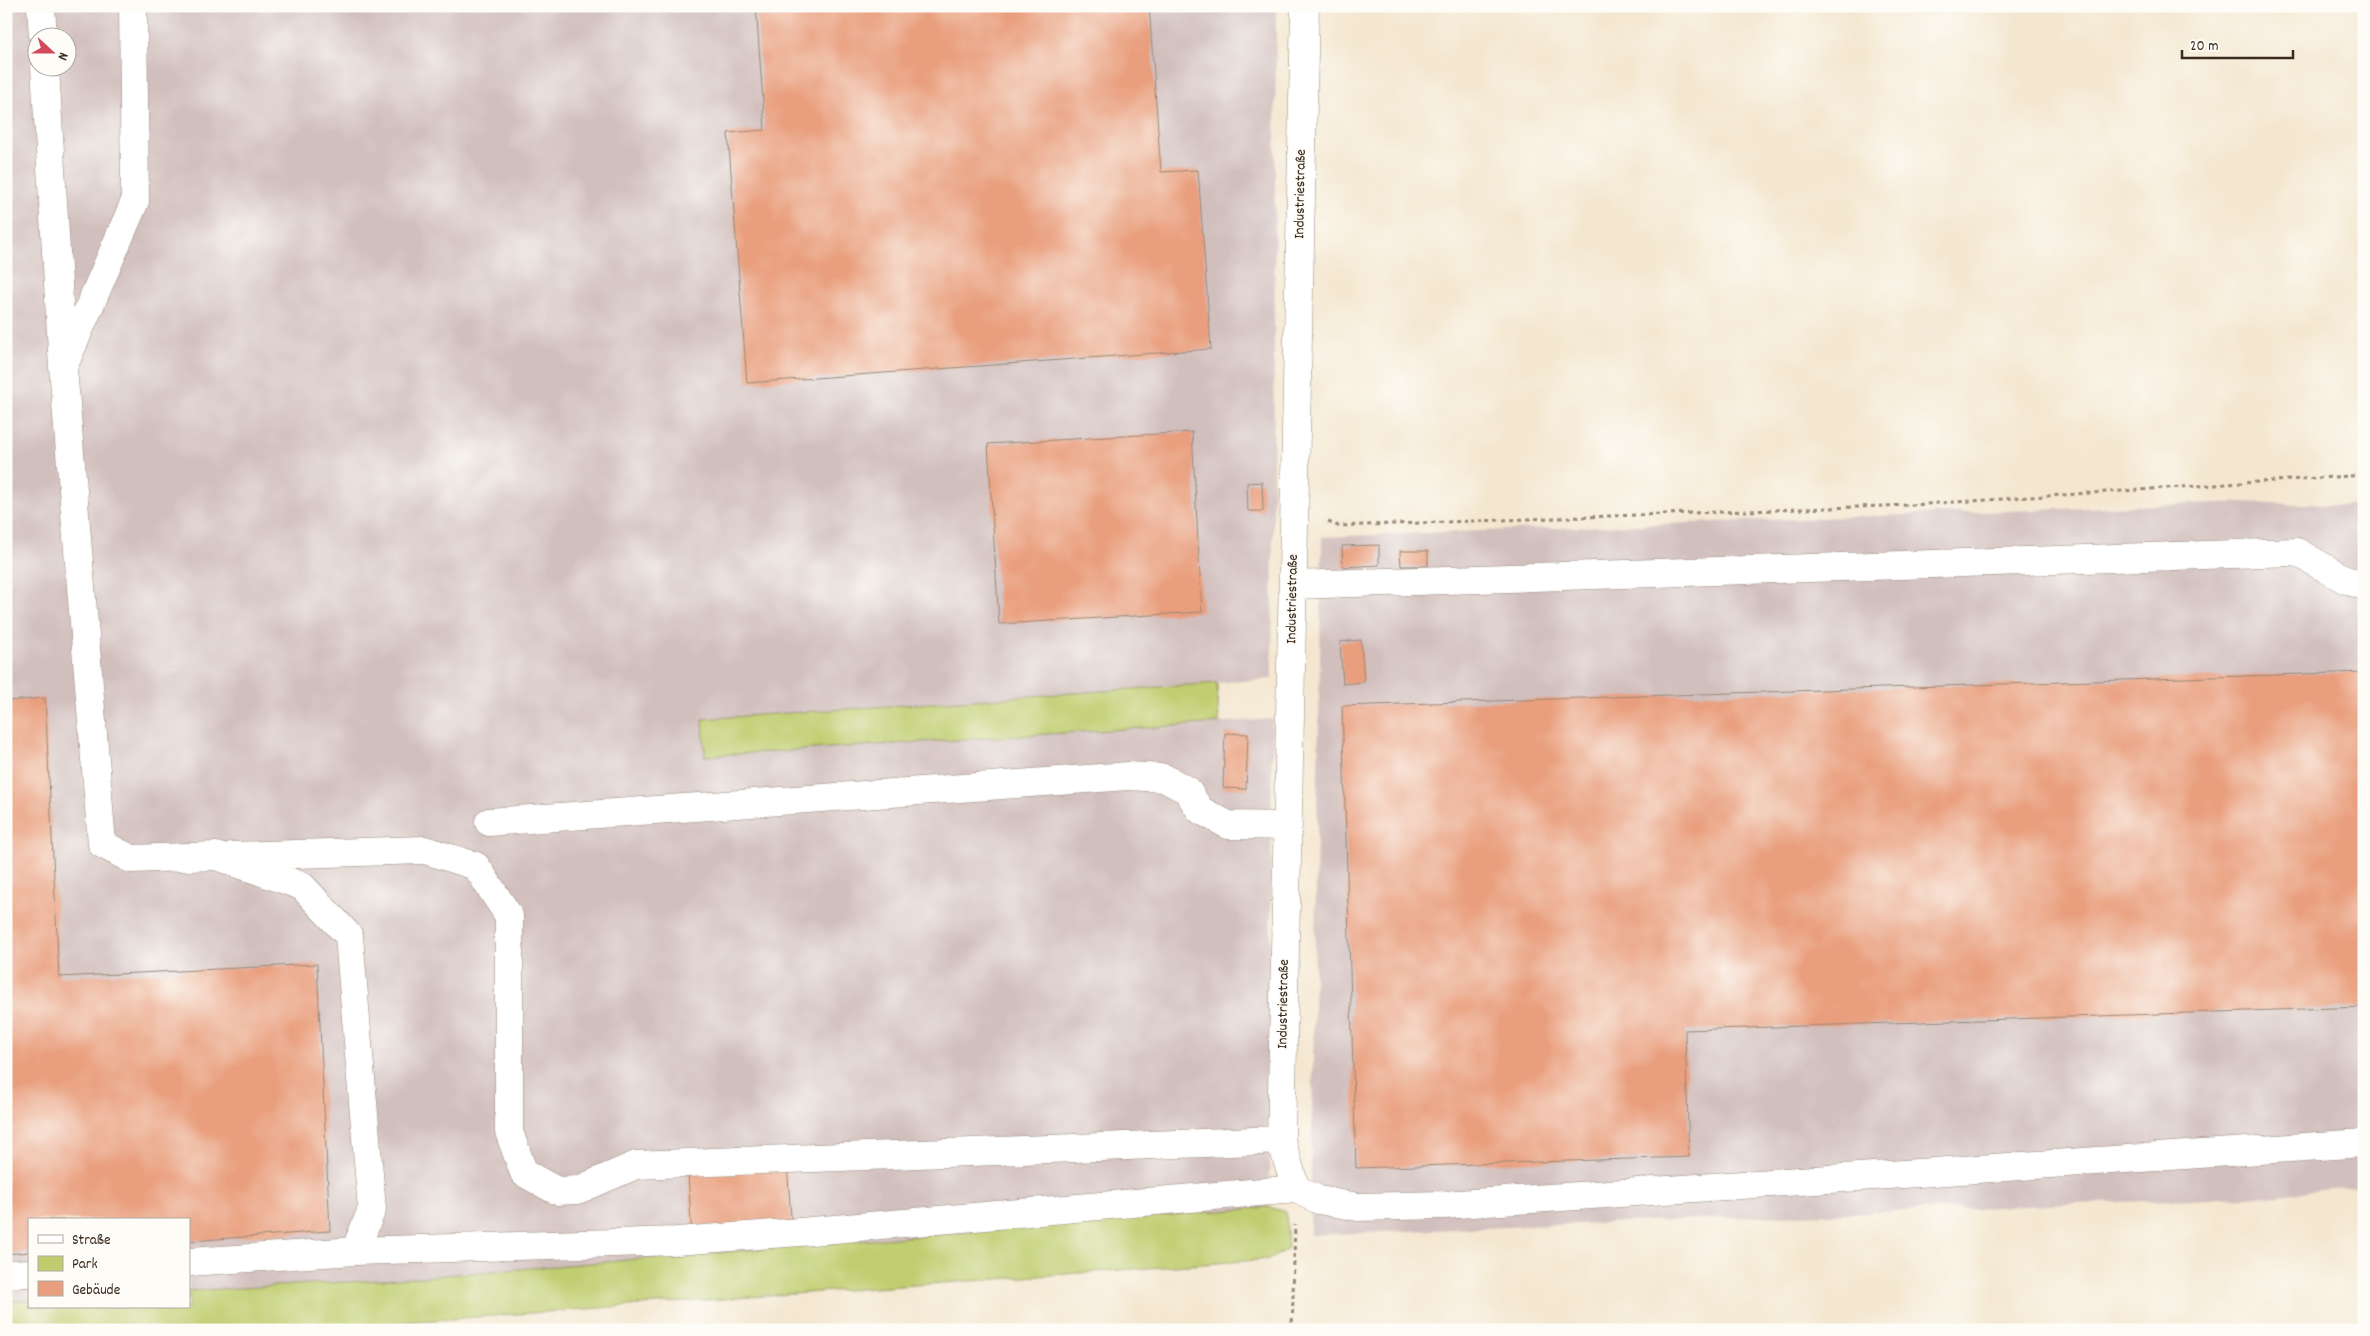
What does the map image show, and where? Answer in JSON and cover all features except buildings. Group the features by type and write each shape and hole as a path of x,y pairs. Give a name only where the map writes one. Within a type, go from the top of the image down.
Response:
{"street":[{"path":"41,6 42,28"},
{"path":"63,367 136,201 132,6"},
{"name":"Industriestraße","path":"1296,1189 1281,1140 1305,6"},
{"path":"46,78 63,367 102,844 131,859 425,850 476,866 509,916 509,1132 524,1173 557,1191 578,1190 636,1165 1281,1140"},
{"path":"1293,585 2297,552 2346,580 2364,586"},
{"path":"489,822 1128,776 1164,778 1187,790 1200,810 1228,825 1288,826"},
{"path":"216,856 302,886 349,936 372,1209 354,1251"},
{"path":"190,1262 354,1251 677,1241 1296,1189 1319,1200 1358,1207 1443,1205 2364,1143"},
{"path":"6,1274 28,1273"}],"path":[{"path":"1294,510 1338,526 1348,526 1910,505 2364,475"},
{"path":"1292,1330 1296,1189"}],"shaded area":[{"path":"6,6 1276,6 1272,679 703,719 705,756 1272,719 1269,1207 398,1279 190,1291 190,1218 28,1218 28,1300 6,1301"},
{"path":"2242,502 2364,506 2364,1185 2269,1196 1310,1235 1322,537"}],"green space":[{"path":"1217,683 1219,723 705,756 703,719"},
{"path":"1269,1207 1286,1212 1288,1248 1271,1259 299,1330 6,1330 6,1301 28,1300 28,1308 190,1308 190,1291 398,1279"}]}
